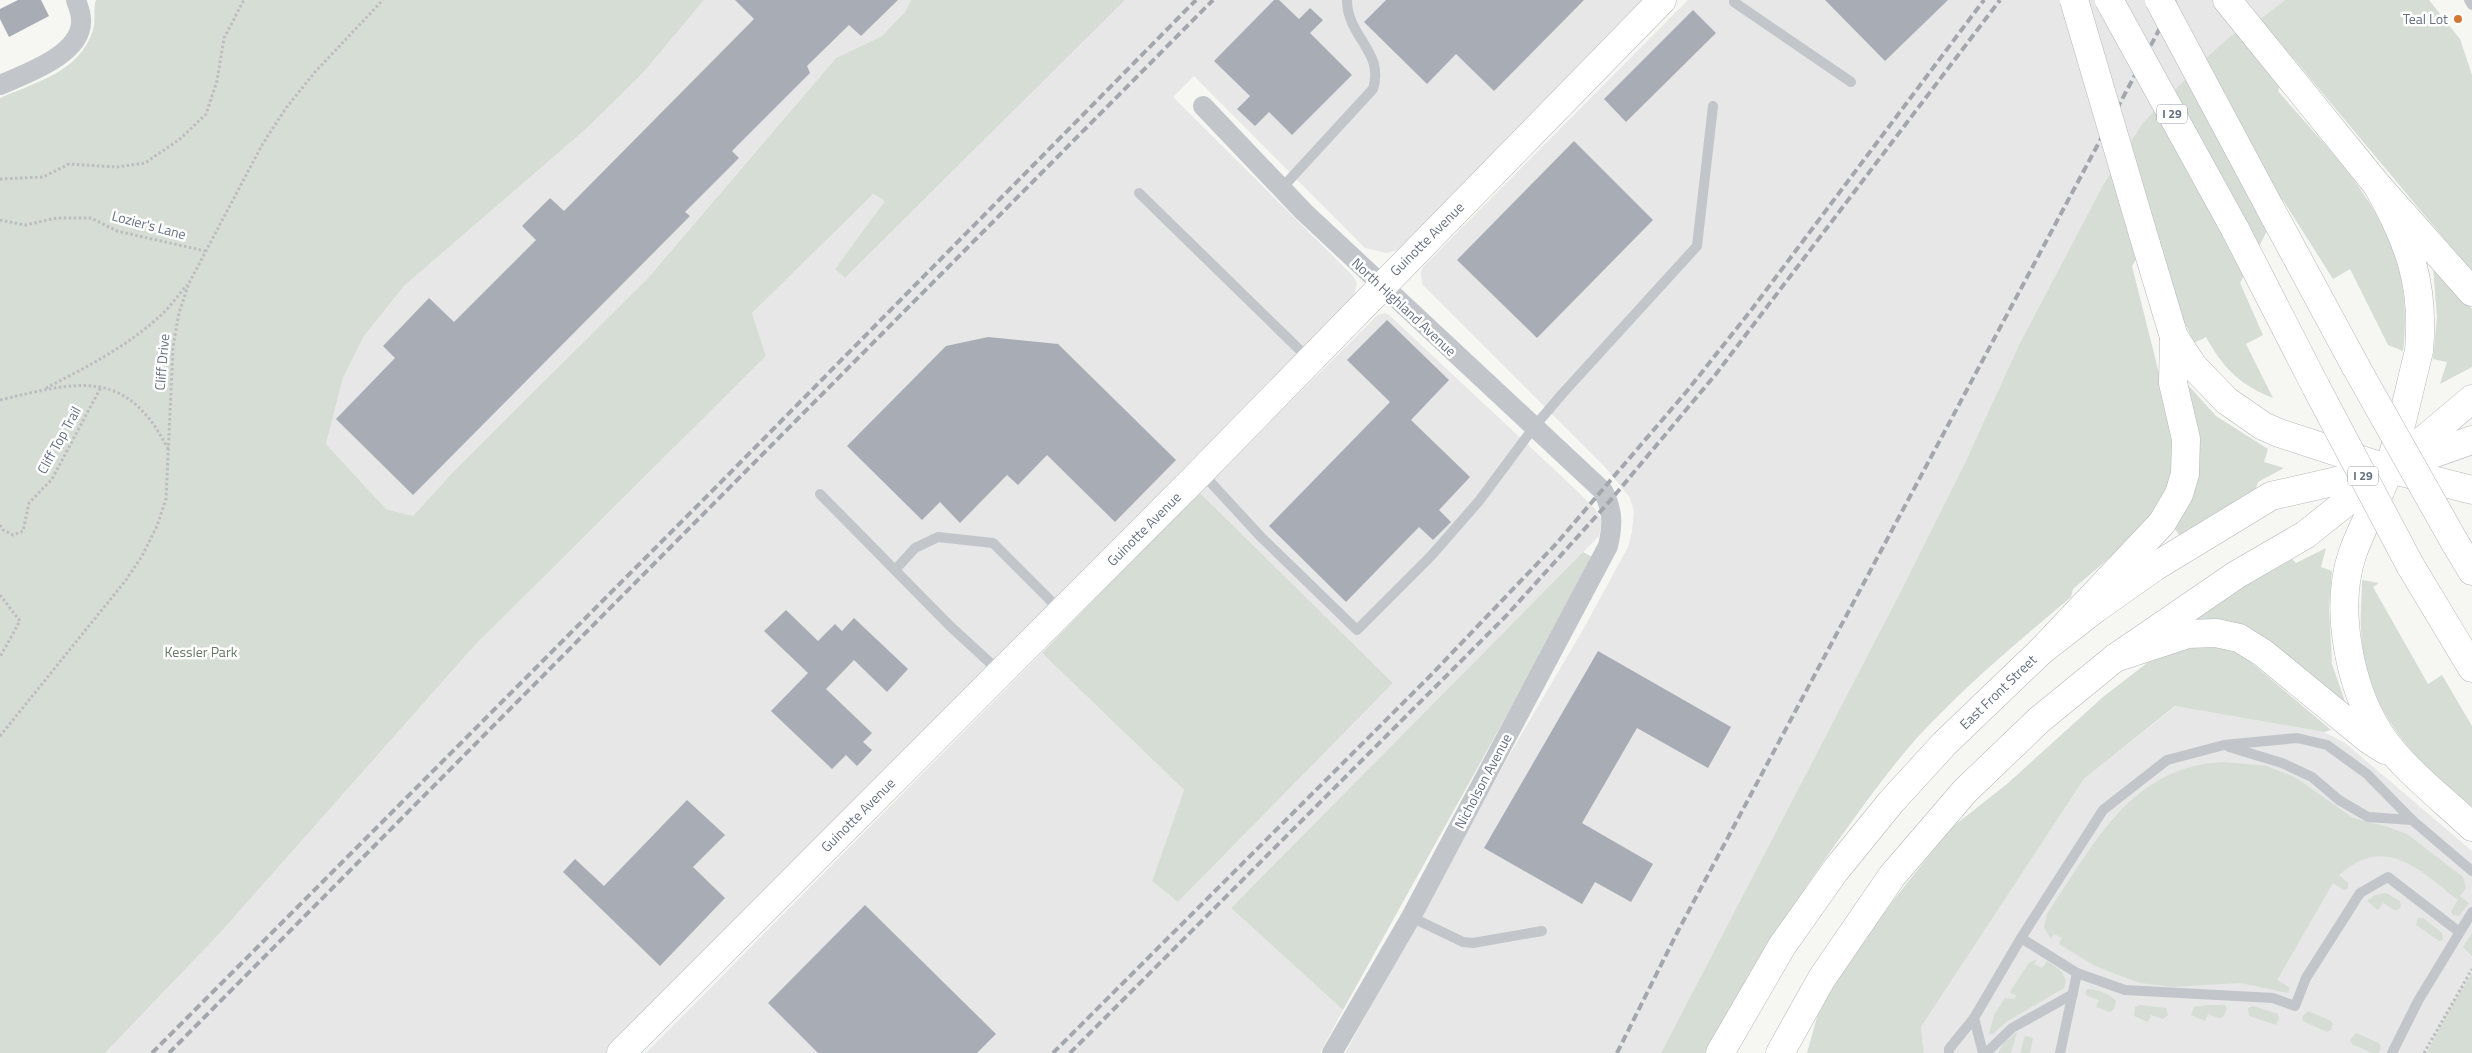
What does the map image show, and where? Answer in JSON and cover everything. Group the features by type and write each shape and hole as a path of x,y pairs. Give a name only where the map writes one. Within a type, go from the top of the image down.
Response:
{"main road":[{"name":"Guinotte Avenue","path":"621,1053 1062,612 1662,0"},
{"path":"2074,0 2174,338 2193,366 2227,401 2263,426 2389,469 2472,490"},
{"name":"I 29","path":"2109,0 2235,229 2410,565 2472,668"},
{"path":"2159,0 2356,367 2472,571"},
{"path":"2227,0 2377,185 2472,292"},
{"path":"2377,185 2407,244 2417,281 2420,307 2419,351 2389,469 2352,555 2347,576 2345,603 2347,641 2356,683 2372,721 2382,738 2401,760 2472,827"},
{"path":"2041,651 2162,523 2179,494 2185,474 2186,439 2173,383 2174,338"},
{"name":"East Front Street","path":"1780,1053 1794,1040 1822,978 1892,876 1965,791 2039,720 2115,658 2236,575 2305,535 2389,469 2472,399"},
{"path":"2389,469 2472,440"},
{"name":"East Front Street","path":"1720,1053 1782,946 1841,863 1891,802 1944,744 2041,651 2095,609 2156,566 2271,496 2389,469"},
{"path":"2115,658 2188,634 2216,633 2239,638 2263,653 2368,739 2401,760"}],"street":[{"path":"0,85 46,64 64,52 78,35 82,20 76,0"},
{"name":"North Highland Avenue","path":"1203,106 1282,189 1381,286 1603,491 1609,502"},
{"name":"Nicholson Avenue","path":"1332,1053 1411,917 1608,546 1614,524 1609,502"}],"lane":[{"path":"1282,189 1373,89 1377,77 1374,61 1353,29 1347,14 1347,0"},
{"path":"2469,0 2472,5"},
{"path":"1734,1 1851,82"},
{"path":"1200,471 1260,537 1357,630 1430,556 1473,508 1534,427 1697,246 1713,106"},
{"path":"1139,193 1309,360"},
{"path":"820,494 950,626 1001,673"},
{"path":"895,570 915,548 938,537 993,543 1062,612"},
{"path":"1949,1053 1949,1049 1974,1018 2021,938 2103,810 2167,760 2224,745 2297,738 2327,745 2367,774 2412,820 2472,871"},
{"path":"2224,745 2282,763 2312,777 2339,800 2368,817 2412,820"},
{"path":"2021,938 2078,973 2125,990 2274,998 2295,1006 2306,978 2360,893 2388,877 2458,931"},
{"path":"2392,1053 2418,1001 2458,931 2472,912"},
{"path":"1411,917 1463,942 1473,943 1542,930"},
{"path":"2060,1053 2078,973"},
{"path":"1974,1018 1985,1053 2012,1028 2073,994"}],"path":[{"path":"0,179 42,177 69,164 116,167 145,163 180,139 206,114 216,81 224,38 244,0"},
{"name":"Cliff Drive","path":"0,736 126,580 142,556 157,526 166,499 173,347 179,313 189,282 262,145 286,108 315,72 383,0"},
{"name":"Lozier's Lane","path":"0,220 25,225 57,218 91,218 117,231 205,251"},
{"path":"43,390 75,373 141,331 162,314 189,282"},
{"path":"0,400 77,384 101,387 123,394 141,408 156,425 168,449"},
{"name":"Cliff Top Trail","path":"0,525 3,530 13,535 23,531 29,503 52,479 101,387"},
{"path":"0,595 20,622 0,657"},
{"path":"2424,1053 2472,969"}],"shaded area":[{"path":"704,0 911,0 905,12 882,36 836,58 648,278 455,470 413,516 386,509 326,444 343,378 364,336 404,286 586,129 642,74"},
{"path":"1125,0 1646,0 1400,249 1387,253 1365,248 1194,76 1173,97 1353,276 1357,283 1353,301 606,1053 105,1053 220,933 475,645 766,356 752,313 872,194 886,201 835,269 845,278"},
{"path":"1688,0 2285,0 2263,18 2130,142 2103,185 2019,345 1964,465 1901,591 1661,1053 1345,1053 1507,759 1584,628 1628,547 1632,532 1634,511 1630,498 1606,468 1422,284 1421,273 1423,267"},
{"path":"1385,313 1575,489 1595,509 1601,519 1601,526 1599,536 1231,908 1343,1010 1320,1053 646,1053 1042,653 1184,790 1152,881 1178,902 1393,683 1199,492 1378,315"},
{"path":"2176,706 2324,732 2345,743 2472,851 2472,1053 1924,1053 1921,1027 2084,779"}],"green space":[{"name":"Kessler Park","path":"96,0 704,0 642,74 586,129 404,286 364,336 343,378 326,444 386,509 413,516 455,470 648,278 836,58 882,36 905,12 911,0 1125,0 845,278 835,269 885,201 873,194 752,313 766,356 475,645 220,933 105,1053 0,1053 0,98 55,74 78,56 87,44 93,30"},
{"path":"2285,0 2429,0 2460,39 2472,75 2472,272 2294,59 2278,91 2352,178 2372,207 2388,239 2400,272 2405,310 2403,351 2388,345 2350,269 2333,279 2283,200 2240,283 2263,335 2246,344 2273,398 2261,393 2242,381 2226,366 2206,337 2194,343 2178,308 2153,232 2132,266 2173,429 2172,476 2166,491 2142,530 2073,589 2071,597 1955,699 1898,760 1873,792 1802,893 1752,972 1705,1053 1661,1053 1901,591 1964,465 2019,345 2103,185 2143,123 2205,59 2231,36 2262,18"},
{"path":"2436,266 2472,309 2472,367 2440,384 2447,362 2433,359 2437,317 2433,267"},
{"path":"2188,385 2216,416 2268,449 2264,462 2284,468 2258,482 2255,492 2180,536 2172,525 2186,387"},
{"path":"1199,492 1393,683 1178,902 1152,881 1184,790 1042,653"},
{"path":"2326,548 2321,567 2332,571 2329,608 2332,664 2349,713 2188,625 2220,600 2291,558 2296,563"},
{"path":"1583,552 1594,558 1343,1010 1231,908"},
{"path":"2362,580 2379,583 2373,587 2428,684 2442,675 2472,726 2472,810 2431,772 2413,752 2383,710 2372,686 2365,659 2361,630"},
{"path":"2204,645 2231,650 2247,659 2331,730 2324,732 2175,706 2084,779 1921,1027 1924,1053 1807,1053 1817,1017 1831,989 1876,922 1951,828 2007,784 2103,697 2156,656 2161,658 2175,651"},
{"path":"2224,762 2267,766 2296,778 2353,818 2407,834 2463,877 2466,888 2460,896 2469,903 2459,916 2453,915 2451,911 2458,900 2416,868 2402,860 2372,857 2356,863 2339,875 2348,883 2348,889 2344,890 2333,883 2277,980 2290,988 2288,993 2240,983 2172,987 2140,983 2095,966 2059,944 2062,938 2054,934 2051,939 2044,927 2047,914 2081,862 2118,814 2139,794 2163,778 2191,767"},
{"path":"2386,893 2400,901 2401,906 2398,910 2394,910 2383,903 2378,910 2367,901 2375,895"},
{"path":"2418,918 2423,918 2442,933 2443,940 2439,941 2416,925"},
{"path":"2472,933 2472,956 2463,947"},
{"path":"2037,959 2034,964 2042,968 2047,961 2062,972 2065,979 2064,988 2006,1022 1993,1034 1989,1034 1994,1015 2005,998 2015,999 2016,995 2010,993 2011,990 2029,963"},
{"path":"2472,974 2472,1053 2427,1053 2451,1006"},
{"path":"2087,989 2110,996 2116,1001 2114,1009 2110,1012 2096,1007 2099,1000 2087,996 2085,993"},
{"path":"2140,1005 2166,1008 2168,1015 2163,1019 2151,1015 2148,1022 2134,1016 2135,1007"},
{"path":"2225,1005 2227,1009 2223,1017 2219,1018 2208,1014 2205,1021 2191,1015 2194,1007"},
{"path":"2253,1006 2278,1014 2279,1018 2276,1025 2249,1016 2248,1008"},
{"path":"2308,1011 2331,1021 2333,1024 2331,1030 2327,1032 2303,1021 2302,1017"},
{"path":"2017,1032 2011,1053 1998,1053 2004,1043"},
{"path":"2356,1033 2379,1043 2381,1047 2379,1053 2372,1053 2352,1044 2350,1040"},
{"path":"2025,1036 2033,1038 2030,1053 2020,1053"}],"building":[{"path":"18,0 41,0 49,16 9,37 0,19 0,9"},
{"path":"735,0 898,0 861,36 849,25 807,66 810,73 732,151 739,158 685,212 690,216 413,495 336,419 395,358 383,346 429,298 454,322 536,240 522,226 550,198 564,211 754,19"},
{"path":"1274,0 1279,0 1299,19 1310,8 1323,20 1310,33 1352,75 1292,135 1269,112 1255,126 1237,109 1250,96 1214,61"},
{"path":"1386,0 1584,0 1494,91 1456,54 1427,84 1364,22"},
{"path":"1825,0 1948,0 1885,61"},
{"path":"1693,10 1716,33 1626,122 1604,99"},
{"path":"1574,141 1653,220 1537,338 1457,260"},
{"path":"1387,320 1449,380 1411,420 1470,477 1439,510 1451,522 1433,540 1419,527 1346,602 1269,526 1390,402 1347,360"},
{"path":"988,337 1058,344 1176,460 1115,522 1047,455 1018,485 1007,475 960,523 940,502 922,520 847,446 946,346"},
{"path":"786,610 818,641 835,624 842,631 854,618 908,669 887,692 854,660 826,689 872,733 863,742 872,750 857,766 846,755 832,769 771,711 808,673 764,631"},
{"path":"1598,651 1731,727 1708,768 1637,728 1582,823 1653,864 1631,902 1595,882 1582,904 1484,848"},
{"path":"687,800 725,835 693,867 725,898 660,966 563,872 575,859 604,886"},
{"path":"865,905 996,1034 977,1053 818,1053 768,1003"}],"railway":[{"path":"152,1053 730,473 1196,0"},
{"path":"169,1053 1213,0"},
{"path":"1053,1053 1430,676 1556,544 1687,391 1752,309 1984,0"},
{"path":"1070,1053 1506,616 1609,502 1716,374 2000,0"},
{"path":"1617,1053 1678,931 2175,0"}],"place":[{"name":"Teal Lot","path":"2458,19"}]}
